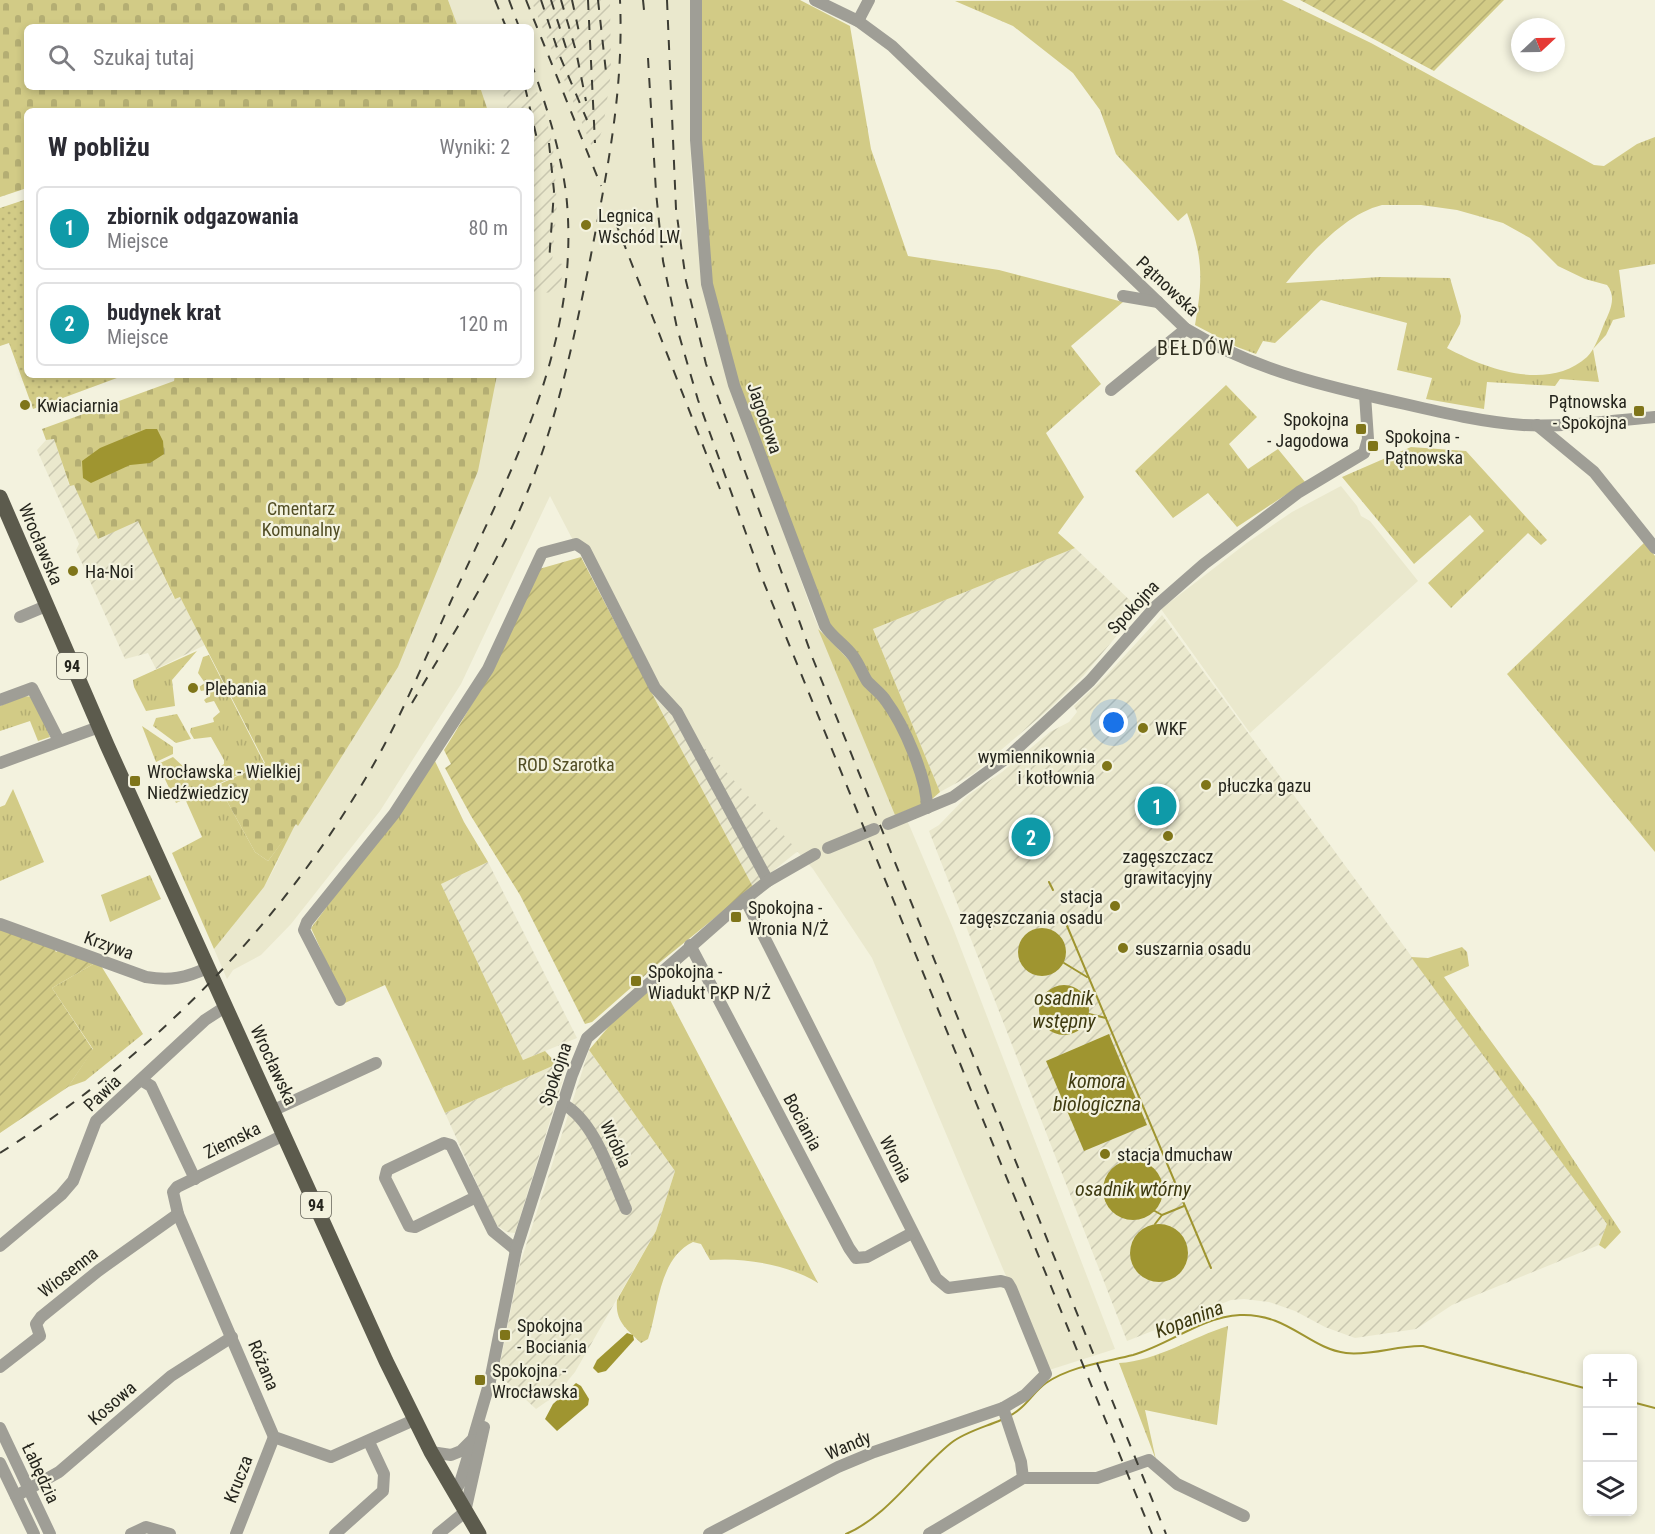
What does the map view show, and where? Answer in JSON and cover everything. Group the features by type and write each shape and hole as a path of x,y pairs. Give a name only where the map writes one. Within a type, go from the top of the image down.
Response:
{"main road":[{"name":"Wrocławska","path":"0,497 99,727 207,968 414,1420 479,1534"},
{"name":"Wrocławska","path":"0,520 46,606"}],"street":[{"name":"Jagodowa","path":"696,0 696,140 707,284 717,328 756,447 825,626 852,655 868,681 885,699 892,711 922,776 927,794 927,808"},
{"name":"Pątnowska","path":"815,0 858,21 906,58 1159,303 1186,328 1220,349 1259,366 1365,395 1474,420 1538,425 1586,424 1655,417"},
{"path":"858,21 869,0"},
{"path":"1123,296 1159,303"},
{"path":"1111,390 1186,328"},
{"name":"Spokojna","path":"888,824 952,797 1008,757 1090,681 1156,606 1204,564 1299,492 1364,453 1368,439 1365,395"},
{"path":"1538,425 1594,472 1655,548"},
{"path":"340,1000 304,930 307,922 394,814 488,669 543,554 576,544 585,550 655,688 677,712 768,881"},
{"path":"20,617 46,606"},
{"path":"0,700 32,688 58,741"},
{"path":"0,763 99,727"},
{"path":"828,848 874,829"},
{"name":"Spokojna","path":"454,1493 460,1483 484,1407 516,1250 587,1038 745,899 768,881 815,854"},
{"name":"Wronia","path":"745,899 936,1278 948,1288 1001,1281 1008,1283 1046,1374"},
{"name":"Krzywa","path":"0,924 146,977 166,981 187,977 207,968"},
{"name":"Bociania","path":"690,945 856,1258 867,1257 912,1233"},
{"name":"Pawia","path":"0,1246 61,1195 73,1181 96,1121 205,1020 225,1007"},
{"path":"274,1110 376,1063"},
{"path":"141,1080 152,1086 195,1179"},
{"name":"Wróbla","path":"563,1104 576,1111 587,1124 626,1209"},
{"name":"Ziemska","path":"195,1179 284,1135"},
{"path":"476,1197 415,1227 409,1226 385,1178 387,1170 444,1143 451,1145 493,1231 516,1250"},
{"name":"Różana","path":"195,1179 177,1186 173,1192 178,1214 274,1437"},
{"name":"Wiosenna","path":"0,1367 40,1336 36,1324 41,1317 98,1271 178,1214"},
{"name":"Kosowa","path":"16,1496 59,1472 171,1376 232,1337"},
{"name":"Wandy","path":"709,1534 847,1463 1006,1414 1046,1374"},
{"name":"Spokojna","path":"465,1512 484,1429 484,1407"},
{"path":"1006,1414 1023,1478"},
{"path":"274,1437 331,1457 414,1420"},
{"name":"Łabędzia","path":"0,1428 3,1441 50,1534"},
{"name":"Krucza","path":"236,1534 274,1437"},
{"path":"431,1452 451,1455 461,1451 473,1439"},
{"path":"335,1534 382,1491 384,1474 369,1442"},
{"path":"929,1534 1023,1478 1097,1478 1149,1460 1177,1485 1244,1516"},
{"name":"Łabędzia","path":"0,1463 34,1534"},
{"path":"454,1493 465,1491 472,1478"},
{"path":"438,1534 465,1512"},
{"path":"131,1534 146,1527 170,1534"}],"shaded area":[{"path":"448,0 694,0 690,137 693,203 700,259 735,396 814,617 910,827 953,928 1115,1349 1046,1371 872,958 813,869 699,742 677,707 663,714 550,496 461,684 380,811 291,924 261,955 233,970 227,979 214,949 264,887 276,865 496,378 534,378 534,108 487,108 481,90 534,90 534,24 457,24"},
{"path":"531,0 610,0 611,73 603,128 594,152"},
{"path":"534,83 545,113 553,147 557,204 552,262 563,264 560,293 534,292 534,108 507,108 502,90 534,90"},
{"path":"54,438 69,485 74,484 98,539 138,520 174,598 180,597 205,645 156,669 148,653 125,659 76,550 79,544 37,450 46,440"},
{"path":"1341,486 1357,506 1361,516 1370,521 1418,581 1250,733 1161,609 1248,542 1292,512"},
{"path":"1075,548 1139,609 1084,675 1049,709 973,774 940,792 873,629"},
{"path":"1162,615 1607,1224 1599,1245 1452,1305 1416,1329 1355,1338 1325,1327 1295,1311 1269,1302 1244,1299 1231,1300 1127,1341 929,831 939,825 967,796 1002,772 1050,732 1069,722 1077,712 1074,706 1104,678"},
{"path":"677,707 699,742 798,851 753,887 663,714"},
{"path":"488,862 577,1038 523,1060 441,884"},
{"path":"589,1050 675,1171 656,1231 575,1372 556,1395 536,1409 498,1374 520,1264"},
{"path":"557,1064 563,1079 515,1233 507,1232 496,1225 445,1113"}],"green space":[{"path":"0,0 448,0 457,24 24,24 24,90 481,90 487,108 24,108 24,189 0,197"},
{"path":"700,0 800,0 850,26 871,149 908,256 999,270 1123,302 1071,346 1101,384 1046,433 1084,497 1058,533 1075,548 873,629 940,792 932,799 910,742 829,626 731,363 710,284 702,184"},
{"path":"1282,0 1371,43 1594,165 1604,166 1637,144 1655,137 1655,264 1619,270 1625,317 1613,320 1606,335 1593,349 1599,382 1560,379 1555,386 1487,382 1484,409 1426,399 1432,378 1397,370 1407,323 1321,300 1275,343 1263,341 1256,354 1237,347 1195,325 1200,268 1196,243 1187,213 1178,221 1116,154 1100,110 1073,73 1013,26 955,1","holes":["1382,205 1421,205 1457,210 1503,223 1530,238 1558,266 1585,279 1607,285 1612,294 1610,309 1597,341 1587,357 1571,368 1554,373 1517,374 1480,363 1447,348 1460,324 1461,316 1450,278 1380,277 1286,283 1329,236 1355,217"]},
{"path":"1300,0 1504,0 1434,71"},
{"path":"24,200 24,378 117,378 33,409 9,343 0,346 0,208"},
{"name":"Cmentarz Komunalny","path":"174,378 496,378 478,471 398,667 298,826 296,824 268,861 255,852 218,785 265,763 180,597 175,599 138,521 98,539 74,485 70,486 54,439 46,440 42,429 174,381"},
{"path":"1226,385 1257,417 1229,444 1248,469 1278,449 1305,482 1237,527 1208,493 1173,518 1135,471"},
{"path":"1411,447 1466,451 1547,540 1541,545 1528,533 1451,608 1428,583 1484,531 1470,515 1414,564 1342,477"},
{"path":"1645,542 1655,556 1655,852 1507,674"},
{"name":"ROD Szarotka","path":"581,557 753,887 659,963 592,1022 585,1024 520,895 471,816 445,768 451,764 444,750 495,661 539,569"},
{"path":"818,629 855,667 885,708 908,754 923,804 895,815"},
{"path":"197,651 172,680 175,706 146,711 133,680"},
{"path":"209,655 264,763 176,803 158,764 173,757 198,780 224,764 211,737 194,739 190,732 191,728 214,722 213,718 220,712 214,701 206,703 204,700 209,696 206,690 201,691 199,687 205,683 198,673 203,657"},
{"path":"24,696 34,697 50,737 38,741 30,721 0,731 0,706"},
{"path":"177,714 191,739 176,743 153,726 156,718"},
{"path":"142,726 173,747 173,754 156,762"},
{"path":"435,761 464,822 488,862 441,884 523,1060 545,1051 557,1064 445,1113 385,985 345,1003 311,928"},
{"path":"218,785 255,852 268,861 296,823 264,887 214,949 172,853 202,837 186,801"},
{"path":"13,789 44,862 0,881 0,807 5,805"},
{"path":"150,875 161,899 110,922 101,895"},
{"path":"0,927 52,946 56,952 61,949 95,963 52,988 93,1050 68,1087 0,1133"},
{"path":"1462,947 1467,952 1469,966 1444,977 1536,1103 1621,1232 1605,1249 1599,1245 1607,1224 1411,957 1428,958"},
{"path":"95,963 100,964 143,1034 85,1081 68,1087 93,1049 52,988"},
{"path":"659,979 818,1283 794,1271 766,1264 723,1259 710,1260 701,1244 693,1242 681,1250 666,1272 648,1339 641,1343 620,1320 617,1300 656,1231 675,1171 589,1050 616,1018"},
{"path":"1228,1326 1217,1425 1145,1410 1156,1460 1119,1363 1147,1358"}],"water":[{"path":"146,429 157,429 163,441 164,454 150,463 130,465 91,483 83,478 82,461 100,448"},
{"name":"osadnik wstępny","path":"1037,928 1047,928 1062,938 1066,952 1065,961 1056,972 1047,976 1037,976 1022,966 1018,957 1018,947 1028,932"},
{"name":"osadnik wstępny","path":"1064,985 1082,992 1089,1010 1082,1028 1064,1035 1046,1028 1039,1010 1046,992"},
{"name":"komora biologiczna","path":"1109,1034 1147,1125 1084,1151 1046,1061"},
{"name":"osadnik wtórny","path":"1133,1160 1154,1169 1163,1190 1154,1211 1133,1220 1112,1211 1103,1190 1112,1169"},
{"name":"osadnik wtórny","path":"1159,1224 1175,1229 1183,1237 1188,1253 1183,1269 1175,1277 1159,1282 1143,1277 1135,1269 1130,1253 1135,1237 1143,1229"},
{"path":"627,1333 633,1335 634,1340 606,1371 598,1373 593,1368 597,1360"},
{"path":"576,1383 581,1386 589,1399 588,1405 557,1431 545,1419 553,1404"}],"waterway":[{"path":"1049,882 1053,890"},
{"path":"1065,921 1211,1268"},
{"path":"1064,963 1087,977"},
{"path":"1089,1014 1106,1018"},
{"path":"1153,1210 1162,1215 1184,1206"},
{"path":"1155,1224 1162,1215"},
{"name":"Kopanina","path":"1009,1416 1020,1409 1046,1383 1066,1372 1133,1355 1198,1326 1240,1315 1271,1319 1320,1345 1346,1353 1356,1354 1423,1346 1583,1388"},
{"name":"Kopanina","path":"1637,1403 1655,1408"},
{"name":"Kopanina","path":"846,1534 861,1526 888,1505 951,1443 1001,1420"}],"railway":[{"path":"495,0 505,24"},
{"path":"509,0 518,24"},
{"path":"526,0 601,186"},
{"path":"541,0 559,54 587,120"},
{"path":"551,0 568,54"},
{"path":"561,0 576,51 586,101"},
{"path":"572,0 579,32"},
{"path":"588,0 595,143"},
{"path":"598,0 606,72"},
{"path":"412,703 471,603 512,526 536,471 555,412 590,260 608,163 617,99 621,34 620,0"},
{"path":"643,0 644,10"},
{"path":"667,0 676,209 686,281 706,364 813,659 1166,1534"},
{"path":"648,58 656,192 663,261 677,328 698,400 762,578 1152,1534"},
{"path":"0,1153 58,1114 113,1071 216,977 262,925 305,870 344,813 380,753 401,712 501,494 539,397 554,348 564,297 568,246 566,193 552,127 534,71"},
{"path":"526,90 530,108"},
{"path":"534,126 537,139"},
{"path":"549,143 554,191 549,262"},
{"path":"615,221 720,489"}],"place":[{"name":"Legnica Wschód LW","path":"586,225"},
{"name":"Kwiaciarnia","path":"25,405"},
{"name":"Pątnowska - Spokojna","path":"1639,411"},
{"name":"Spokojna - Jagodowa","path":"1361,429"},
{"name":"Spokojna - Pątnowska","path":"1373,446"},
{"name":"Ha-Noi","path":"73,571"},
{"name":"Plebania","path":"193,688"},
{"name":"WKF","path":"1143,728"},
{"name":"wymiennikownia i kotłownia","path":"1107,766"},
{"name":"Wrocławska - Wielkiej Niedźwiedzicy","path":"135,781"},
{"name":"płuczka gazu","path":"1206,785"},
{"name":"zbiornik odgazowania","path":"1157,806"},
{"name":"zagęszczacz grawitacyjny","path":"1168,836"},
{"name":"budynek krat","path":"1031,837"},
{"name":"stacja zagęszczania osadu","path":"1115,906"},
{"name":"Spokojna - Wronia N/Ż","path":"736,917"},
{"name":"suszarnia osadu","path":"1123,948"},
{"name":"Spokojna - Wiadukt PKP N/Ż","path":"636,981"},
{"name":"stacja dmuchaw","path":"1105,1154"},
{"name":"Spokojna - Bociania","path":"505,1335"},
{"name":"Spokojna - Wrocławska","path":"480,1380"}],"district":[{"name":"BEŁDÓW","path":"1196,348"}]}
